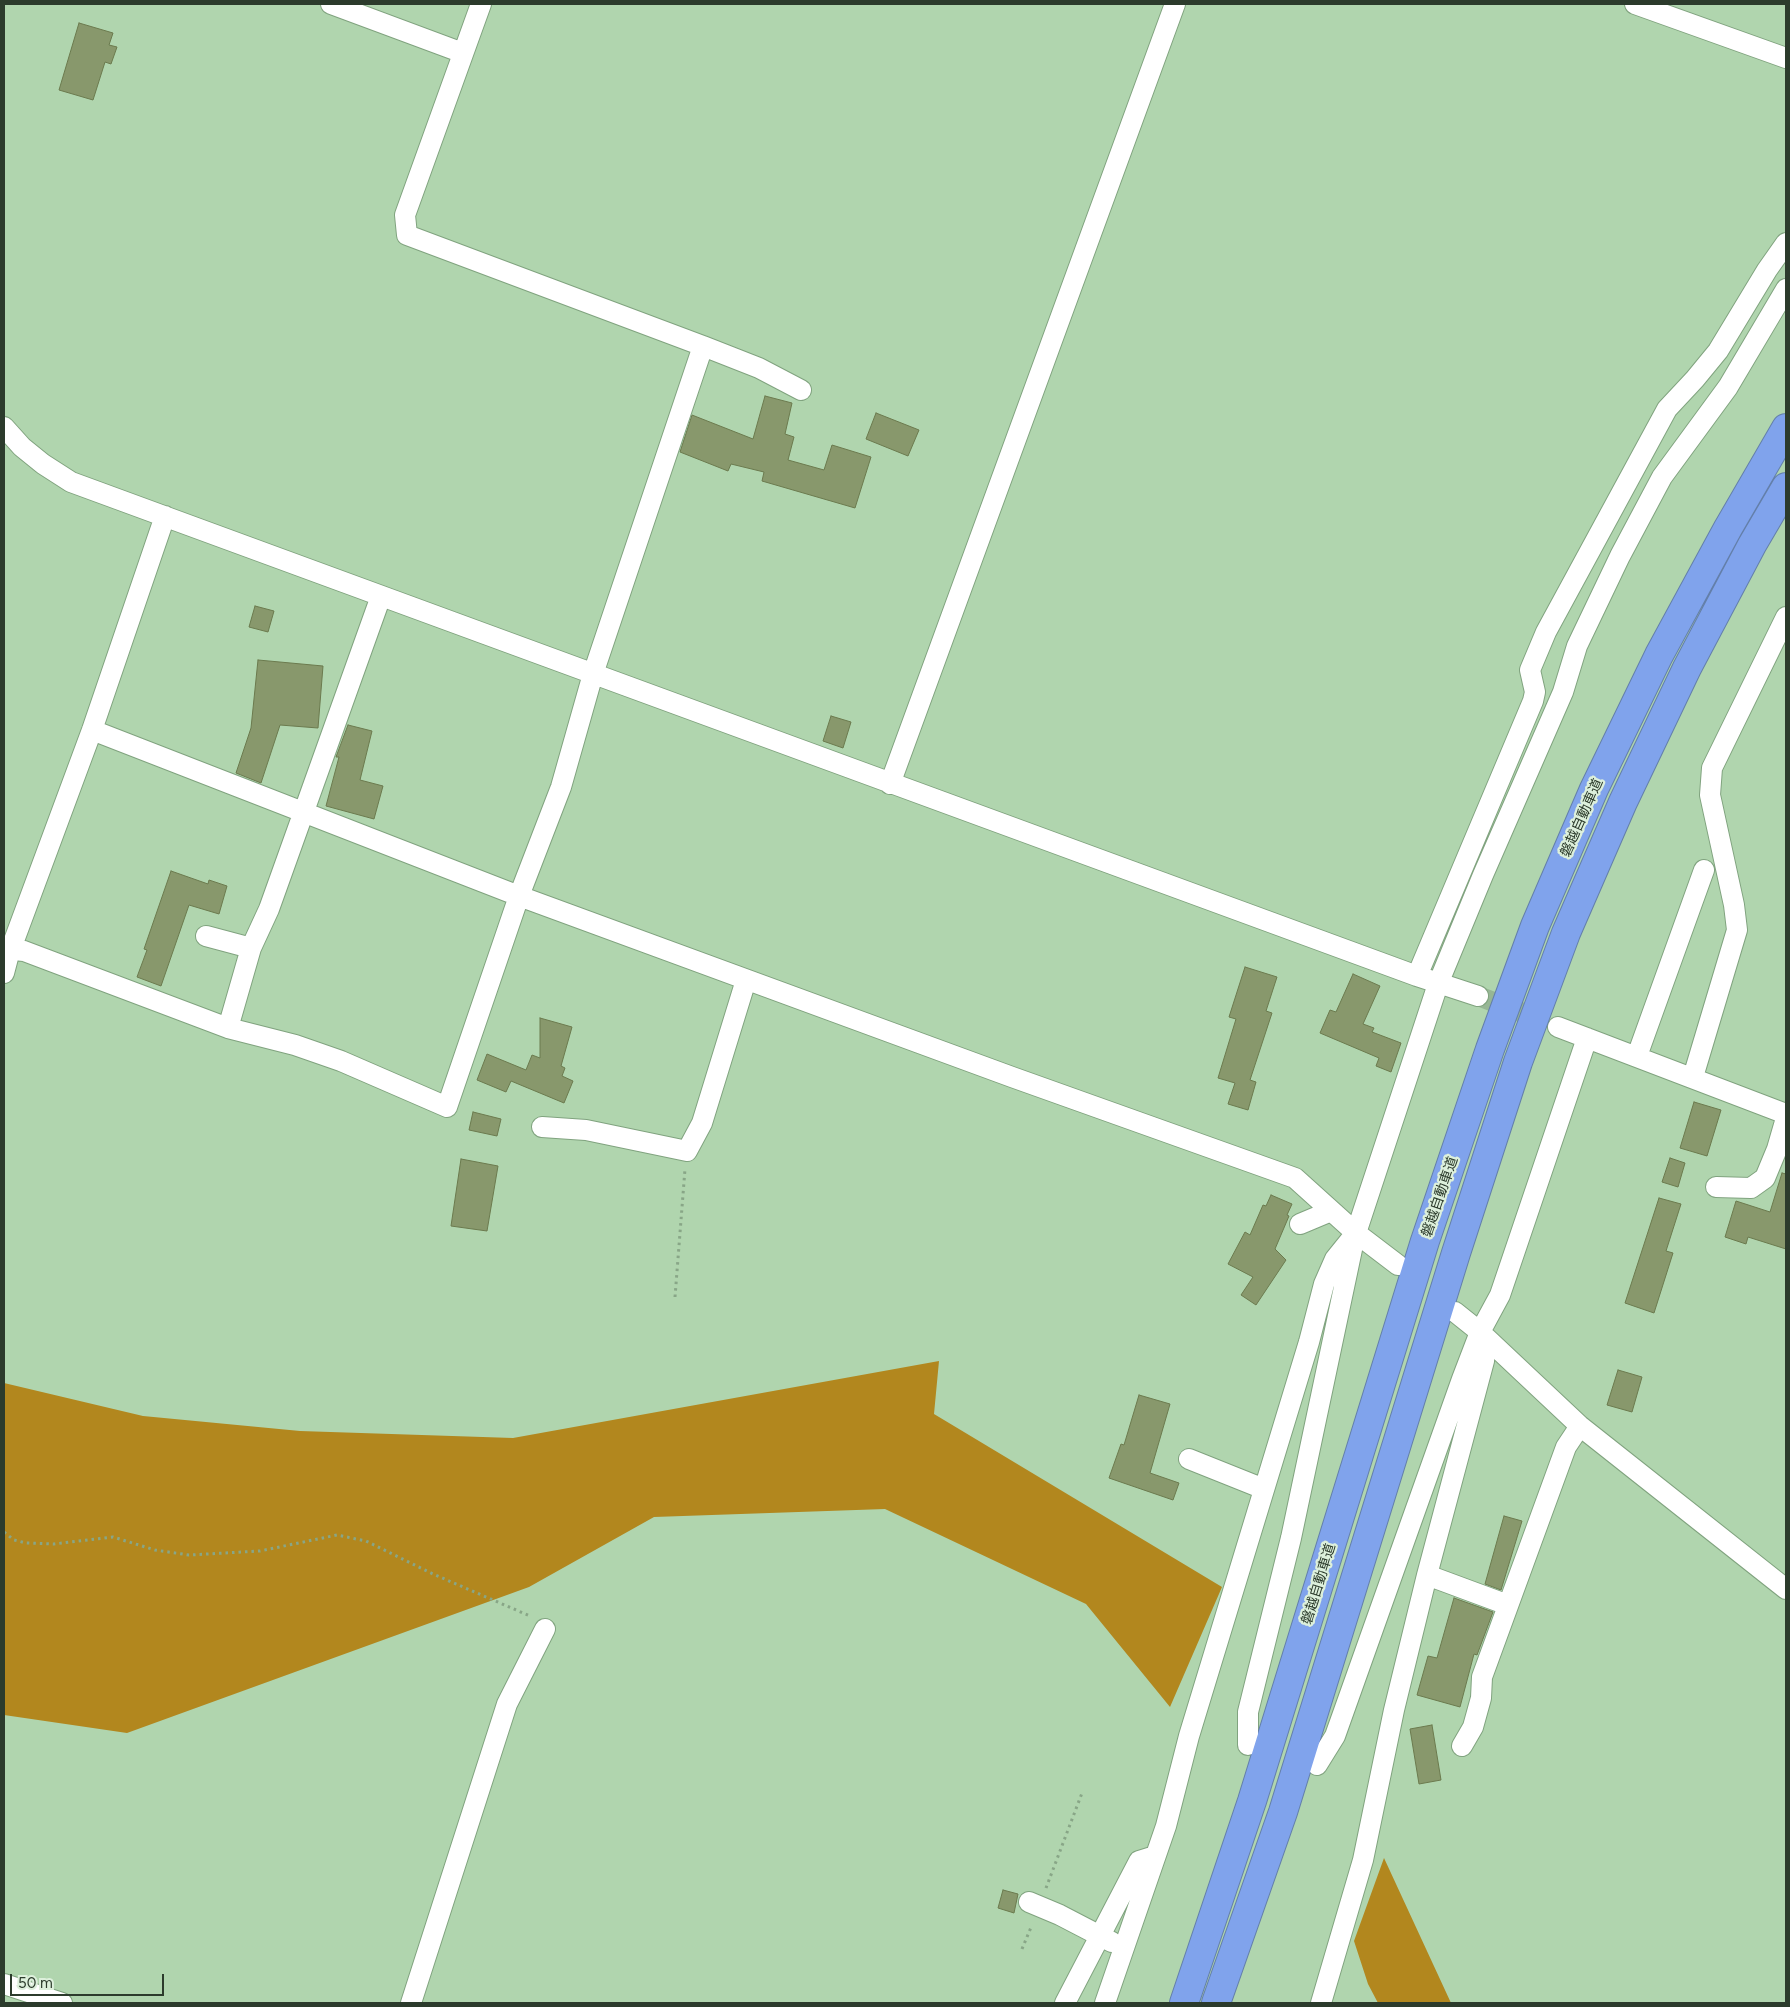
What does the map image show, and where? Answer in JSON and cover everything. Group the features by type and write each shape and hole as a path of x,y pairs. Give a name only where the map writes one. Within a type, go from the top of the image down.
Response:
{"highway":[{"name":"磐越自動車道","path":"1184,2003 1255,1791 1425,1241 1490,1049 1535,926 1594,789 1659,655 1728,528 1786,428"},
{"path":"1216,2003 1283,1812 1453,1262 1515,1072 1566,933 1623,802 1687,668 1752,545 1786,487"}],"street":[{"path":"331,4 463,53"},
{"path":"481,4 405,214 407,235 759,368 801,390"},
{"path":"890,784 1175,4"},
{"path":"1635,4 1786,58"},
{"path":"1417,976 1533,701 1535,692 1530,670 1546,632 1667,409 1718,351 1767,270 1786,243"},
{"path":"1248,1745 1248,1712 1291,1538 1356,1233 1438,984 1483,875 1563,692 1577,646 1620,556 1662,477 1728,387 1786,289"},
{"path":"6,953 14,950 24,951 228,1028 295,1045 341,1061 447,1107 519,896 561,787 593,674 703,346"},
{"path":"4,427 22,447 43,464 71,482 890,784 1438,984 1478,996"},
{"path":"4,973 6,953 92,730 165,516"},
{"path":"228,1028 251,948 269,909 381,596"},
{"path":"1693,1077 1737,930 1734,905 1710,795 1712,768 1786,618"},
{"path":"92,730 519,896 1295,1178 1356,1233 1398,1264"},
{"path":"1637,1056 1704,870"},
{"path":"206,936 251,948"},
{"path":"542,1127 586,1130 687,1151 702,1123 746,980"},
{"path":"1558,1027 1786,1114"},
{"path":"1317,1765 1335,1736 1480,1332 1500,1295 1587,1038"},
{"path":"1716,1187 1752,1188 1766,1178 1786,1118"},
{"path":"1300,1224 1331,1211"},
{"path":"1105,2003 1166,1826 1189,1736 1309,1342 1324,1284 1336,1259 1356,1233"},
{"path":"1455,1312 1480,1332 1580,1426 1786,1589"},
{"path":"1321,2003 1363,1860 1394,1710 1427,1575 1484,1361 1485,1348 1480,1332"},
{"path":"1462,1746 1473,1727 1481,1698 1482,1677 1566,1447 1580,1426"},
{"path":"1189,1459 1264,1489"},
{"path":"1427,1575 1508,1605"},
{"path":"410,2003 507,1704 545,1629"},
{"path":"1065,2003 1139,1861 1155,1856"},
{"path":"1034,1904 1123,1948"},
{"path":"4,1984 62,2003"}],"path":[{"path":"675,1297 687,1151"},
{"path":"4,1532 14,1540 26,1543 54,1544 113,1537 155,1550 189,1555 260,1551 337,1535 366,1541 433,1574 535,1618 545,1629"},
{"path":"1022,1949 1034,1904 1082,1793"}],"shaded area":[{"path":"939,1361 934,1414 1222,1587 1170,1707 1086,1604 885,1509 654,1517 529,1587 127,1733 4,1715 4,1383 143,1416 300,1431 513,1438"},
{"path":"1384,1858 1451,2003 1378,2003 1368,1984 1354,1941"}],"building":[{"path":"79,23 113,33 109,45 117,47 111,64 105,62 93,100 59,90"},
{"path":"765,396 792,403 785,434 794,437 788,460 824,470 832,445 871,457 855,508 762,481 764,472 731,464 728,471 680,452 692,415 753,439"},
{"path":"876,413 919,430 908,456 866,439"},
{"path":"255,606 274,611 268,632 249,627"},
{"path":"258,660 323,666 318,728 280,725 261,783 236,773 251,728"},
{"path":"831,716 851,722 843,748 823,741"},
{"path":"348,725 372,731 360,780 383,786 374,819 326,806 339,757 336,757"},
{"path":"171,871 208,884 209,880 227,886 219,914 189,905 161,986 137,977 147,950 144,949"},
{"path":"1245,967 1277,977 1266,1011 1272,1013 1250,1080 1256,1082 1248,1110 1228,1104 1235,1083 1218,1078 1236,1019 1229,1017"},
{"path":"1353,974 1380,986 1363,1024 1374,1028 1372,1032 1401,1043 1391,1072 1376,1066 1379,1058 1320,1033 1330,1010 1336,1012"},
{"path":"540,1018 572,1027 561,1066 565,1068 562,1076 573,1081 564,1103 511,1081 506,1092 477,1080 487,1054 526,1070 532,1055 540,1058"},
{"path":"1694,1102 1721,1110 1707,1156 1680,1148"},
{"path":"473,1112 501,1119 497,1136 469,1130"},
{"path":"1670,1158 1685,1163 1678,1187 1662,1182"},
{"path":"461,1159 498,1166 487,1231 451,1226"},
{"path":"1782,1173 1786,1174 1786,1249 1748,1237 1746,1244 1725,1237 1736,1201 1770,1212"},
{"path":"1271,1195 1292,1204 1275,1249 1286,1260 1256,1305 1241,1295 1253,1277 1228,1264 1245,1232 1250,1235 1263,1205 1266,1206"},
{"path":"1659,1198 1681,1204 1666,1251 1673,1253 1654,1313 1625,1303"},
{"path":"1618,1370 1642,1377 1632,1412 1607,1405"},
{"path":"1139,1395 1170,1404 1150,1473 1179,1483 1173,1500 1109,1478 1121,1444 1124,1445"},
{"path":"1504,1516 1522,1521 1501,1590 1485,1584"},
{"path":"1454,1598 1493,1612 1477,1655 1474,1654 1460,1707 1417,1695 1428,1656 1437,1658"},
{"path":"1432,1725 1441,1780 1419,1784 1410,1729"},
{"path":"1003,1890 1018,1894 1014,1913 998,1908"}],"tunnel":[{"path":"1478,996 1547,1022"}]}
